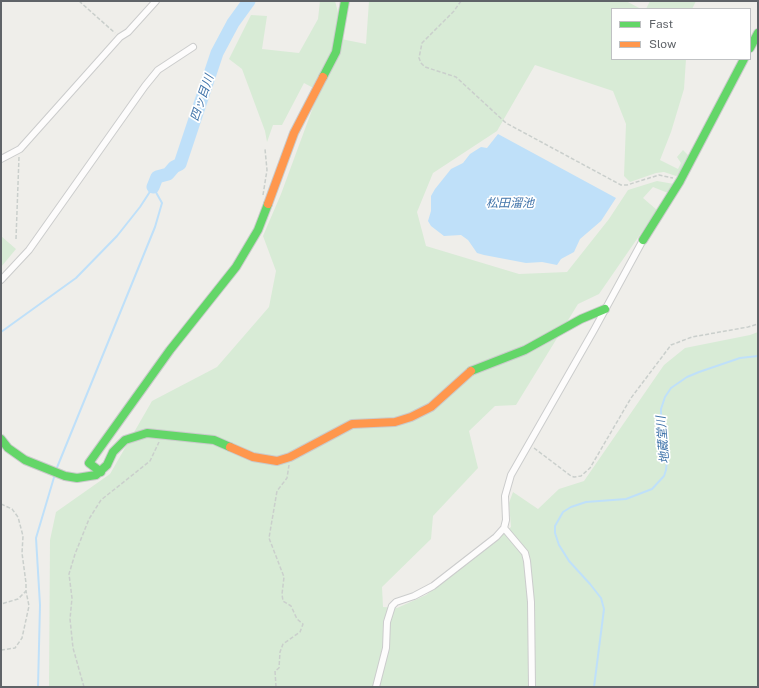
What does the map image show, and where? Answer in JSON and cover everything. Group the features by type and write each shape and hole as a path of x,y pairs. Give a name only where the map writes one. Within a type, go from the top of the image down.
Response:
{"street":[{"path":"1,159 20,149 120,37 128,32 156,1"},
{"path":"101,472 89,463 170,350 236,267 258,230 294,133 336,52 345,1"},
{"path":"751,46 758,33"},
{"path":"1,280 29,250 144,86 158,70 193,47"},
{"path":"376,687 386,648 387,622 392,606 396,602 414,596 432,586 496,537 504,528 506,520 505,496 508,484 528,444 594,330 643,240 680,181 743,60"},
{"path":"1,439 8,448 25,460 65,476 83,479 101,472 107,465 113,452 125,440 147,433 214,440 253,457 277,461 290,457 352,424 395,422 411,417 431,407 462,377 474,368 525,350 605,309"},
{"path":"504,528 525,552 527,561 531,602 532,687"}],"path":[{"path":"79,1 120,37"},
{"path":"461,1 454,11 422,43 419,58 425,67 456,77 506,123 621,185 627,185 659,175 680,181"},
{"path":"16,239 18,164 20,149"},
{"path":"262,200 267,170 265,149"},
{"path":"528,444 571,476 581,476 590,468 632,398 671,345 692,337 758,324"},
{"path":"84,687 73,648 70,619 72,598 69,574 75,554 89,519 101,500 150,461 161,434"},
{"path":"276,687 275,671 279,668 282,644 300,632 303,624 297,619 291,606 283,601 282,594 284,577 269,538 277,491 287,478 290,457"},
{"path":"1,504 12,509 18,517 23,536 22,553 29,606 22,638 15,648 1,650"},
{"path":"1,604 18,599 26,591"}],"green space":[{"path":"320,1 335,1 339,16 336,38 366,44 369,1 626,1 639,8 611,8 611,60 686,60 684,89 671,132 660,160 678,169 681,163 677,157 683,150 689,156 681,173 676,176 664,172 656,173 630,182 624,176 626,124 613,91 535,65 497,131 433,173 417,212 426,246 519,274 567,272 609,219 628,190 657,181 674,184 668,193 653,187 643,198 657,210 599,294 578,304 516,405 495,406 469,431 478,468 433,516 431,539 382,587 383,607 397,608 426,595 511,527 509,503 513,492 538,509 559,489 584,481 664,365 685,348 750,335 758,332 758,687 49,687 50,540 56,512 110,474 152,401 217,367 269,307 276,271 263,236 281,194 319,91 304,83 282,125 273,125 267,142 265,131 242,69 229,59 251,15 267,16 262,49 299,53 318,19"},
{"path":"650,1 696,1 692,8 646,8"},
{"path":"1,236 16,249 1,267"}],"water":[{"name":"松田溜池","path":"498,134 616,198 601,221 580,239 574,252 561,259 557,265 542,262 526,263 477,253 468,240 461,235 444,236 431,226 428,221 431,211 431,196 451,169 463,163 470,154 481,147 487,148"}],"waterway":[{"name":"四ッ目川","path":"153,187 157,177 168,174 174,167 180,164 217,53 233,23 249,1"},
{"path":"1,332 76,278 117,236 140,207 153,187 162,203 155,227 56,470"},
{"name":"地蔵堂川","path":"594,687 604,609 601,598 569,561 559,545 555,533 555,526 563,512 571,507 586,502 626,499 652,489 664,476 666,470 667,460 661,435 661,409 665,397 671,388 687,377 699,372 740,358 758,356"},
{"path":"38,687 40,605 36,538 55,474"}],"traffic: fast":[{"path":"323,77 336,52 345,1"},
{"path":"751,46 758,33"},
{"path":"643,240 680,181 743,60"},
{"path":"101,472 89,463 170,350 236,267 258,230 268,204"},
{"path":"471,371 525,350 581,319 605,309"},
{"path":"1,439 8,448 25,460 65,476 77,478 96,475 107,465 113,452 125,440 147,433 214,440 230,447"}],"traffic: slow":[{"path":"268,204 294,133 323,77"},
{"path":"230,447 253,457 277,461 290,457 352,424 395,422 411,417 431,407 471,371"}]}
